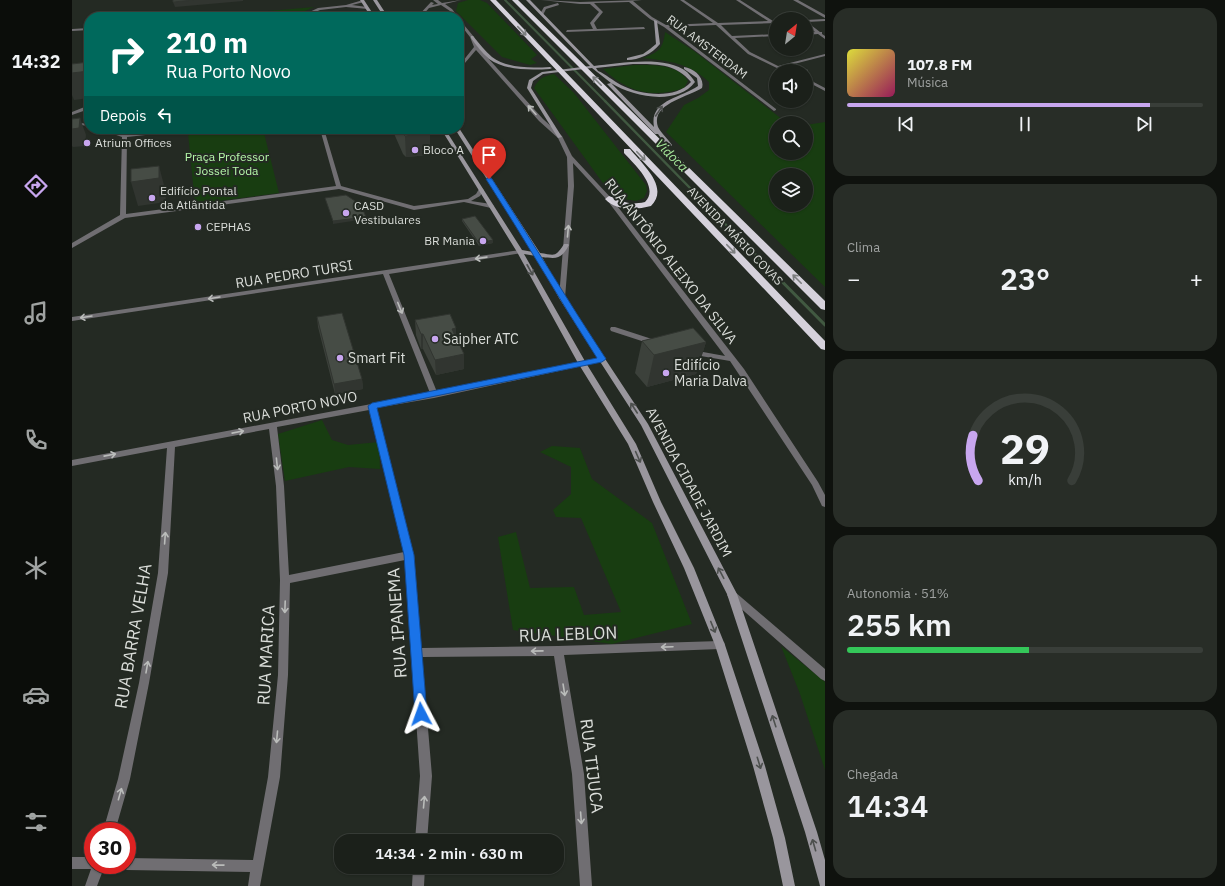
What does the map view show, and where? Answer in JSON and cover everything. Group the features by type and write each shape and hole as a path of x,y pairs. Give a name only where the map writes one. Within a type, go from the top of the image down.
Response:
{"highway":[{"path":"487,0 494,1"},
{"name":"AVENIDA MÁRIO COVAS","path":"515,0 825,307"},
{"name":"AVENIDA MÁRIO COVAS","path":"494,1 825,347"},
{"path":"595,108 605,124 649,178 654,187 652,200 648,204 642,206 627,206 609,199"},
{"path":"669,145 695,177"}],"main road":[{"path":"375,0 383,12"},
{"path":"528,0 669,145"},
{"path":"363,1 370,12"},
{"path":"617,61 638,57 655,49 658,44 655,21"},
{"path":"472,37 492,59 512,66 536,69 617,61 651,60 671,63 692,71 700,81 700,87 697,90 667,103 658,110 654,119 656,125 669,145"},
{"path":"560,137 529,88 529,84 533,78 542,73 642,62 664,64 684,72 693,82 690,87 683,91 662,95 647,95 623,88 598,72"},
{"path":"446,134 520,252 582,363 632,444 657,502 689,568 720,645 759,766 789,886"},
{"name":"AVENIDA CIDADE JARDIM","path":"460,134 538,255 562,298 644,424 732,594 811,832 825,882"},
{"path":"520,252 555,257 561,254 566,245"}],"street":[{"path":"424,12 434,0 451,10 452,5 459,0"},
{"path":"429,7 459,0"},
{"path":"543,0 565,2 640,0"},
{"name":"RUA AMSTERDAM","path":"629,0 774,110"},
{"path":"682,0 717,24 749,53 772,64"},
{"path":"738,0 769,19"},
{"path":"795,0 825,17"},
{"path":"313,12 320,9 346,6 363,1"},
{"path":"542,14 545,8 565,2"},
{"path":"590,2 601,12 592,23 596,30"},
{"path":"346,6 367,8"},
{"path":"813,21 825,20"},
{"path":"665,26 769,22"},
{"path":"464,27 472,37 476,47 541,120 560,137 570,157 571,186 562,298"},
{"path":"567,31 644,28"},
{"path":"813,28 825,38"},
{"path":"72,30 84,29"},
{"path":"813,33 825,33"},
{"path":"732,37 769,35"},
{"path":"464,63 476,47"},
{"path":"790,64 825,55"},
{"path":"813,80 825,90"},
{"path":"72,114 84,110"},
{"path":"81,112 78,119 84,123"},
{"path":"72,123 84,125"},
{"path":"118,134 125,136 144,134"},
{"path":"323,134 339,188"},
{"path":"123,216 125,136"},
{"name":"RUA ANTÔNIO ALEIXO DA SILVA","path":"570,157 609,199 741,371 815,484 825,504"},
{"path":"72,246 123,216 339,188 414,208 460,202 474,198 481,190"},
{"path":"460,202 479,203 491,206"},
{"name":"RUA PEDRO TURSI","path":"72,320 520,252"},
{"path":"385,272 434,394"},
{"path":"613,329 661,345"},
{"path":"682,350 731,359"},
{"name":"RUA PORTO NOVO","path":"72,463 434,394 602,359"},
{"name":"RUA IPANEMA","path":"372,406 409,555 426,776 422,834"},
{"name":"RUA MARICA","path":"254,886 274,778 283,675 286,580 280,486 273,425"},
{"name":"RUA BARRA VELHA","path":"112,822 124,779 143,690 163,573 171,444"},
{"path":"286,580 409,555"},
{"path":"732,594 825,676"},
{"name":"RUA LEBLON","path":"416,653 558,651 720,645"},
{"name":"RUA TIJUCA","path":"558,651 578,774 586,886"},
{"path":"72,863 84,863"},
{"path":"136,864 258,866"},
{"path":"92,886 96,874"},
{"path":"418,886 419,874"}],"green space":[{"path":"468,0 480,0 487,3 537,55 531,59 537,63 530,65 502,57 464,19 464,12 456,11 458,3"},
{"path":"314,7 303,12 258,12"},
{"path":"665,32 694,51 778,116 769,116 769,160 813,160 813,124 825,122 825,287 666,132 684,105 698,98 709,90 709,82 694,71 678,64 643,58 656,52 663,42"},
{"path":"635,65 671,68 684,75 688,81 684,88 662,93 651,93 631,88 621,83 603,69"},
{"path":"554,74 574,93 646,185 647,191 644,198 636,201 613,197 534,88 542,78"},
{"name":"Praça Professor Jossei Toda","path":"188,134 264,134 279,193 195,204"},
{"path":"322,420 332,440 348,445 379,442 380,469 349,467 285,481 278,434"},
{"path":"552,446 580,448 592,479 652,523 692,624 612,644 513,630 498,537 516,532 530,588 574,587 584,615 621,612 581,518 556,517 553,510 571,494 571,467 540,452"},
{"path":"781,646 825,682 825,770 800,694"}],"building":[{"path":"173,0 194,0 173,2"},
{"path":"84,63 84,72 72,73 72,64"},
{"path":"80,118 79,128 72,129 72,119"},
{"path":"403,134 421,134 405,136"},
{"path":"159,166 159,178 131,182 131,169"},
{"name":"CASD Vestibulares","path":"346,195 361,205 366,217 333,221 325,198"},
{"path":"475,216 493,240 479,243 462,219"},
{"name":"Smart Fit","path":"342,313 362,379 334,384 317,317"},
{"path":"450,314 456,328 452,329 464,354 435,360 415,320"},
{"path":"693,328 706,342 654,355 642,341"}],"waterway":[{"name":"Vidoca","path":"505,0 606,102"},
{"name":"Vidoca","path":"605,101 734,233"},
{"name":"Vidoca","path":"733,232 825,325"}],"place":[{"name":"Atrium Offices","path":"87,143"},
{"name":"Bloco A","path":"415,150"},
{"name":"Edifício Pontal da Atlântida","path":"152,198"},
{"name":"CASD Vestibulares","path":"346,213"},
{"name":"CEPHAS","path":"198,227"},
{"name":"BR Mania","path":"483,241"},
{"name":"Saipher ATC","path":"435,339"},
{"name":"Smart Fit","path":"340,358"},
{"name":"Edifício Maria Dalva","path":"666,373"}],"route":[{"path":"421,714 409,555 372,406 602,359 562,298 538,255 489,179"}]}
